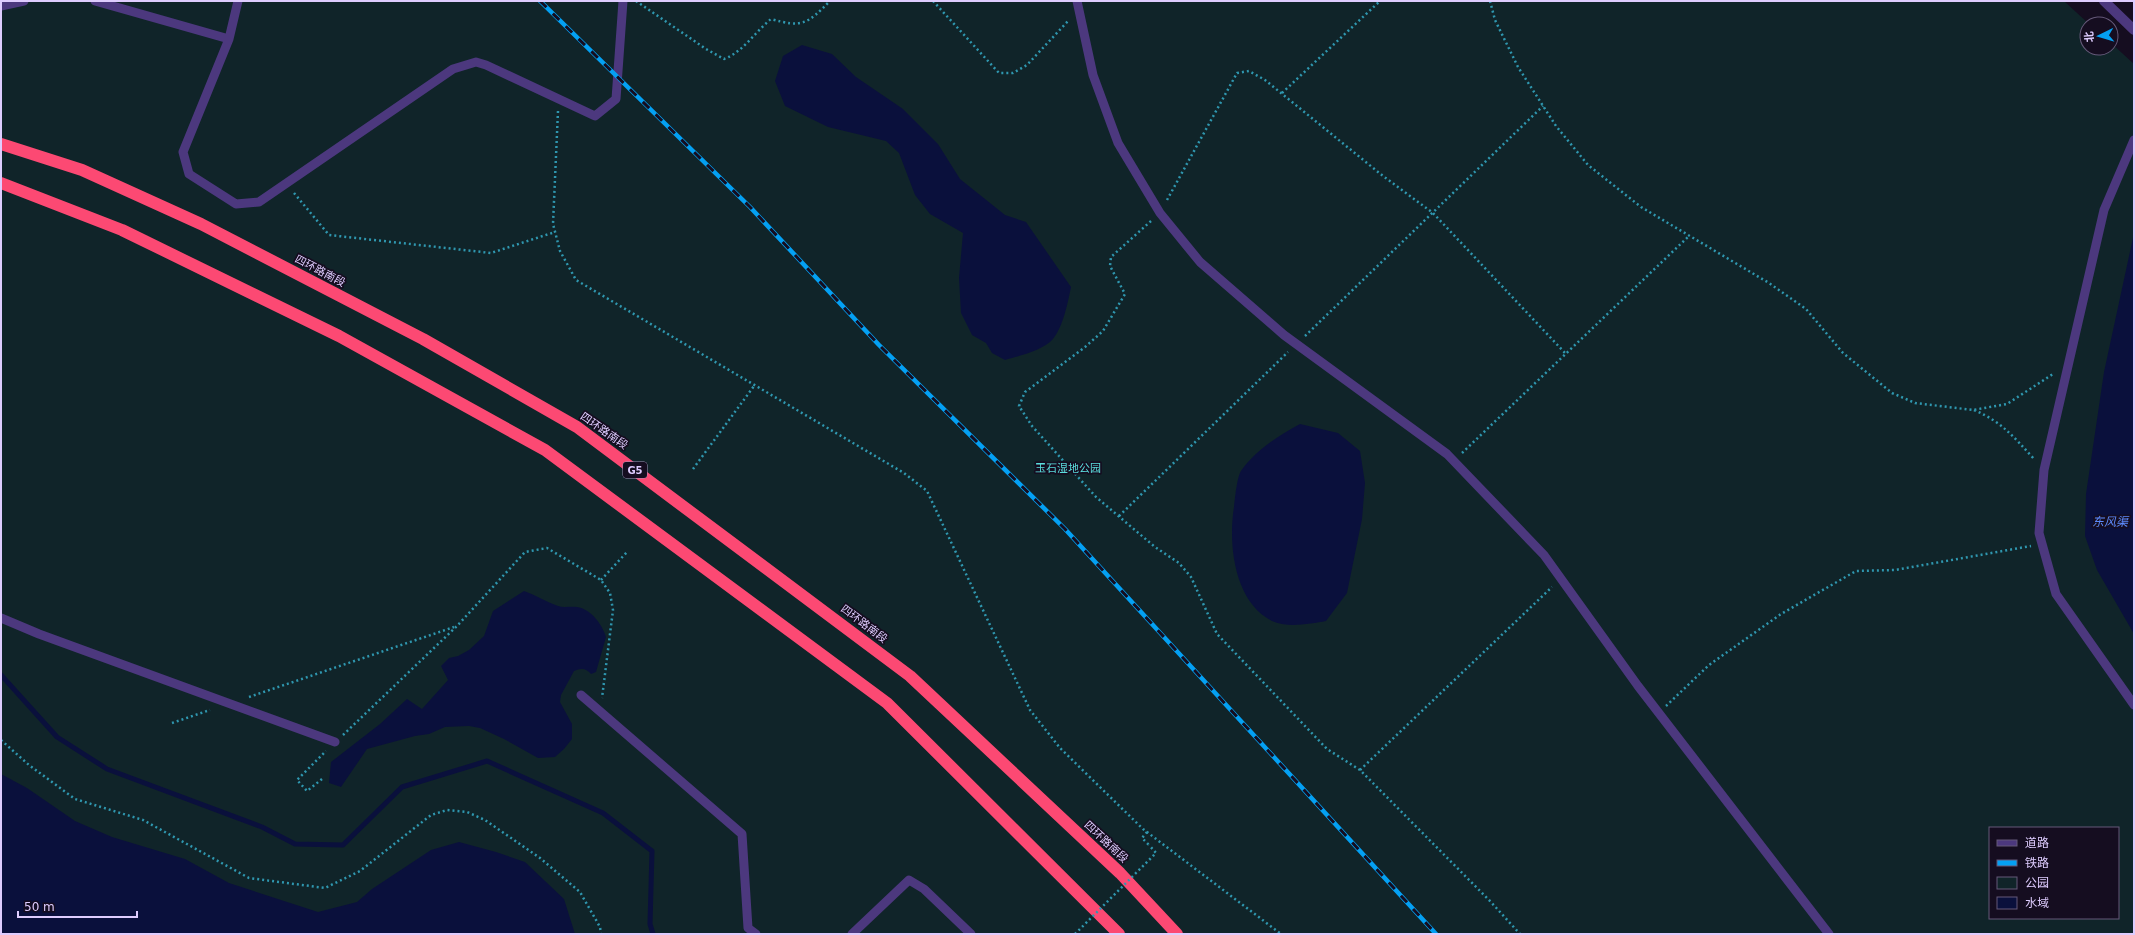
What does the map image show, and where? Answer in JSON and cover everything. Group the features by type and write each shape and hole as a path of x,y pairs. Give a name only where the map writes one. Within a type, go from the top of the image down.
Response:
{"highway":[{"name":"四环路南段","path":"1,144 82,170 201,224 423,339 577,427 713,527 910,676 1120,873 1177,934"},
{"path":"1,182 122,230 339,336 545,450 887,702 1120,934"}],"street":[{"path":"2104,1 2134,30"}],"lane":[{"path":"1,6 24,1"},
{"path":"95,1 229,39"},
{"path":"238,1 229,39 183,152 189,174 236,204 259,202 453,69 476,62 486,65 559,101 595,116 616,100 623,1"},
{"path":"1078,5 1093,75 1118,143 1160,213 1200,262 1297,344 1447,454 1544,555 1659,713 1829,934"},
{"path":"2134,140 2104,210 2068,358 2044,470 2039,533 2056,594 2134,705"},
{"path":"1,618 39,634 335,742"},
{"path":"581,695 742,834 748,928 756,934"},
{"path":"852,934 909,880 924,889 971,934"}],"path":[{"path":"636,1 706,49 724,59 735,55 759,29 771,19 791,25 810,21 830,1"},
{"path":"933,1 999,73 1013,73 1027,65 1078,5"},
{"path":"1282,93 1380,1"},
{"path":"1490,1 1495,20 1518,67 1556,126 1588,165 1641,207 1770,283 1806,309 1843,353 1892,394 1915,403 1973,410 1992,417 2013,435 2044,470"},
{"path":"1520,934 1490,901 1360,770 1327,749 1217,634 1191,577 1179,563 1155,547 1096,497 1032,426 1018,406 1025,392 1085,347 1103,331 1126,294 1110,266 1111,257 1160,213 1237,73 1249,71 1282,93 1432,213 1566,354"},
{"path":"559,101 554,157 553,224 560,251 576,280 904,473 927,491 1030,710 1060,748 1147,832 1281,934"},
{"path":"1119,516 1543,106"},
{"path":"287,184 329,235 491,253 555,232"},
{"path":"1453,461 1689,236"},
{"path":"1973,410 2007,404 2048,379 2068,358"},
{"path":"693,469 754,386"},
{"path":"1659,713 1709,665 1781,614 1856,571 1895,570 2014,551 2042,544"},
{"path":"322,779 308,792 297,780 457,626 525,552 547,548 601,580 610,593 613,610 601,712"},
{"path":"601,580 627,552"},
{"path":"1360,770 1561,579"},
{"path":"172,723 457,626"},
{"path":"1,740 29,765 75,798 144,820 249,878 325,888 360,871 431,815 447,810 467,812 485,820 540,858 580,892 600,927 601,934"},
{"path":"1075,934 1156,853 1142,838 1147,832"}],"green space":[{"name":"玉石湿地公园","path":"1,1 2064,1 2080,16 2079,16 2079,56 2119,56 2119,50 2134,64 2134,934 1,934"}],"water":[{"path":"802,45 832,54 856,77 903,109 938,144 960,179 1005,215 1026,222 1071,287 1067,307 1060,328 1049,343 1031,352 1005,360 992,353 986,343 972,335 961,313 959,278 963,233 930,214 915,195 899,153 886,141 828,127 785,106 775,81 783,56"},
{"name":"东风渠","path":"2134,233 2134,634 2097,570 2085,536 2086,494 2104,372"},
{"path":"1300,424 1338,433 1360,451 1365,483 1362,519 1347,593 1326,621 1291,625 1272,621 1259,612 1249,600 1236,571 1233,554 1232,522 1236,488 1241,471 1260,450"},
{"path":"524,591 558,606 582,608 599,622 606,637 596,672 591,674 583,669 574,671 561,695 560,702 572,724 572,739 564,749 555,757 538,758 504,739 480,728 469,726 445,727 429,734 415,736 367,749 341,787 329,783 331,762 380,724 407,699 422,709 448,680 441,666 449,658 458,656 469,650 484,636 493,611"},
{"path":"1,774 27,788 75,821 112,837 185,859 229,883 318,912 357,902 372,889 431,850 459,842 496,852 525,862 564,899 575,934 1,934"}],"waterway":[{"path":"1,675 57,737 107,769 262,827 295,844 343,845 402,787 487,761 603,813 652,851 650,924 653,934"}],"railway":[{"path":"540,1 750,207 879,345 1065,529 1436,934"}]}
